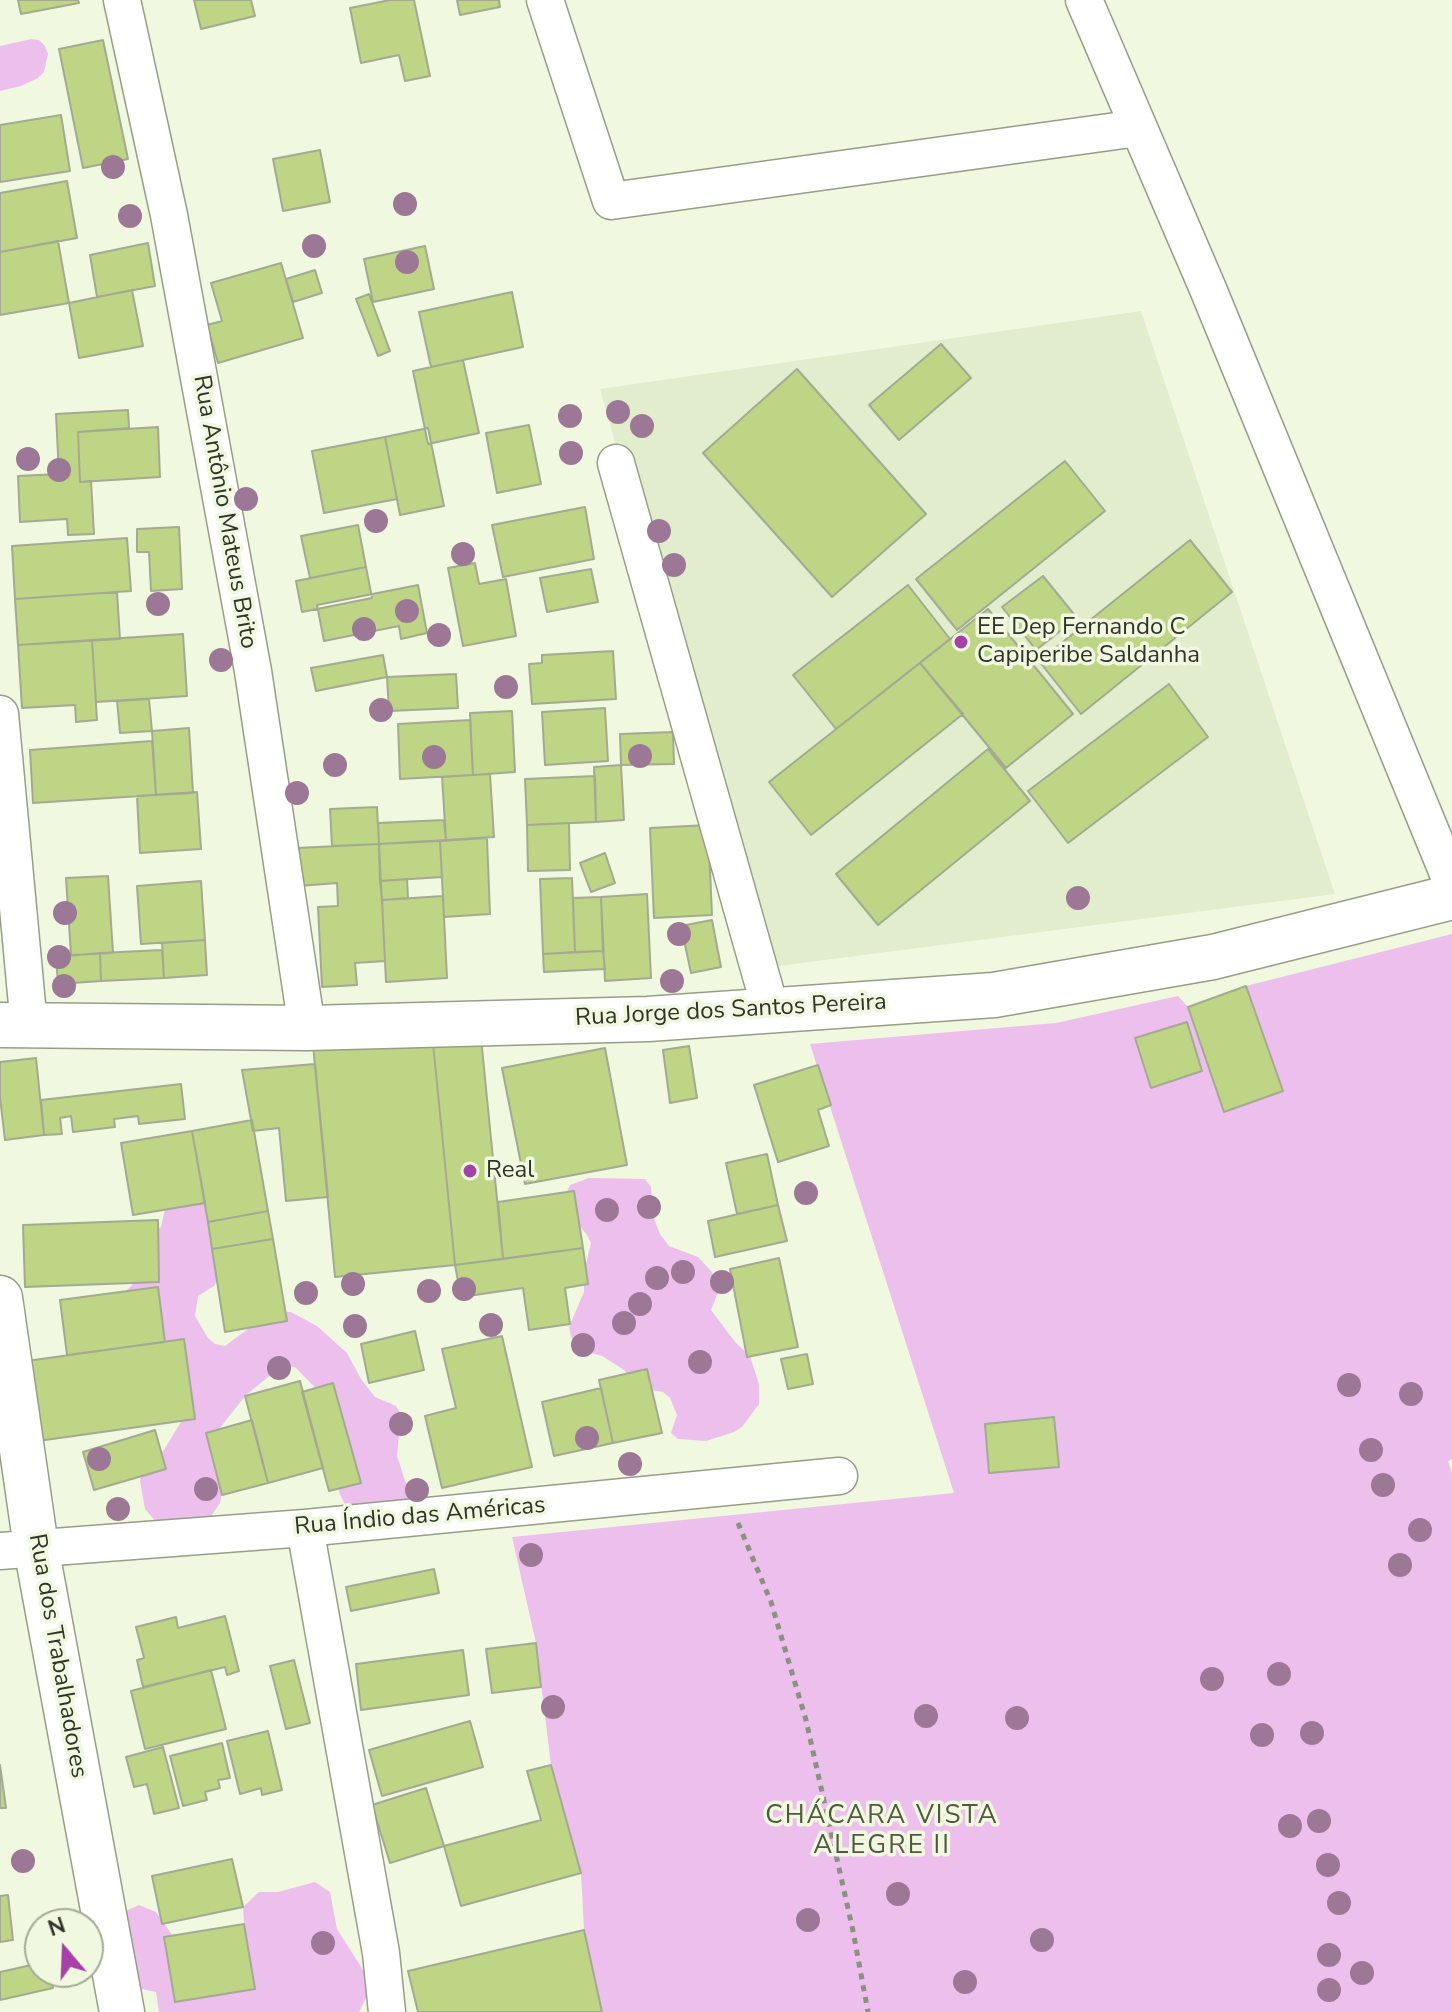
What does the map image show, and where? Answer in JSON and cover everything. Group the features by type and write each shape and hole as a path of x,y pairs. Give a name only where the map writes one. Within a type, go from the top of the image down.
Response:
{"street":[{"name":"Rua Antônio Mateus Brito","path":"122,0 169,215 253,671 307,1028"},
{"path":"545,0 611,201 1138,128"},
{"path":"1084,0 1208,289 1452,883"},
{"path":"616,463 771,1011"},
{"path":"0,714 15,1025"},
{"name":"Rua Jorge dos Santos Pereira","path":"15,1025 307,1028 648,1019 994,995 1213,957 1452,897"},
{"name":"Rua dos Trabalhadores","path":"0,1298 18,1549 122,2012"},
{"name":"Rua Índio das Américas","path":"18,1549 305,1528 839,1476"},
{"path":"305,1528 381,1953 387,2012"}],"path":[{"path":"717,1488 757,1565 806,1720 868,2012"}],"shaded area":[{"path":"39,40 45,46 48,54 44,72 21,86 0,91 0,46"},
{"name":"EE Dep Fernando C Capiperibe Saldanha","path":"1141,311 1335,894 763,968 600,389"},
{"path":"1452,934 1452,1459 1448,1461 1452,1473 1452,2012 602,2012 584,1930 581,1873 551,1765 536,1643 512,1537 954,1493 810,1044 1056,1023 1178,996 1188,1007 1224,1111 1283,1091 1246,986"},
{"path":"589,1178 645,1179 651,1187 653,1216 660,1234 669,1246 698,1257 712,1272 718,1292 711,1310 750,1356 759,1384 759,1404 742,1427 734,1432 706,1441 678,1439 671,1433 677,1415 670,1398 663,1392 636,1385 624,1370 602,1356 584,1351 571,1337 569,1327 584,1292 584,1272 591,1243 575,1221 566,1194 570,1185"},
{"path":"210,1189 219,1276 214,1286 198,1296 195,1316 208,1338 215,1344 225,1346 272,1311 291,1312 317,1326 347,1353 375,1397 396,1406 401,1414 397,1456 409,1493 409,1503 347,1509 339,1492 343,1462 334,1407 296,1368 287,1365 245,1396 220,1428 218,1447 225,1476 220,1503 209,1519 157,1523 145,1509 140,1481 142,1471 164,1450 184,1417 125,1292 132,1285 145,1238 161,1227 167,1201"},
{"path":"315,1882 330,1892 337,1929 367,1976 367,1996 359,2012 159,2012 156,1992 137,1988 121,1913 139,1905 156,1912 175,1939 238,1940 244,1924 243,1907 259,1892 278,1892"}],"building":[{"path":"18,0 78,0 79,3 21,14"},
{"path":"194,0 251,0 255,16 201,29"},
{"path":"390,0 414,0 430,76 405,81 399,55 361,63 350,8"},
{"path":"457,0 499,0 500,7 460,15"},
{"path":"103,40 128,159 83,168 59,49"},
{"path":"61,115 70,171 0,182 0,125"},
{"path":"320,150 330,202 283,211 273,159"},
{"path":"67,181 77,238 0,252 0,193"},
{"path":"58,241 69,303 0,315 0,252"},
{"path":"148,243 155,286 97,297 90,255"},
{"path":"425,246 434,289 373,302 364,259"},
{"path":"281,263 303,338 218,363 207,325 222,321 211,283"},
{"path":"315,270 322,293 293,302 286,279"},
{"path":"132,290 143,346 79,358 69,303"},
{"path":"512,292 523,347 431,367 419,312"},
{"path":"369,294 390,351 378,356 356,299"},
{"path":"941,344 971,378 899,440 869,405"},
{"path":"463,360 479,433 428,444 413,371"},
{"path":"797,369 926,514 832,597 703,453"},
{"path":"128,410 129,428 78,432 80,482 91,481 94,534 68,535 67,519 20,522 18,476 59,474 56,414"},
{"path":"529,425 541,484 497,493 486,433"},
{"path":"158,427 160,477 80,482 78,432"},
{"path":"428,428 444,506 400,515 385,437"},
{"path":"385,437 397,499 324,513 312,451"},
{"path":"1065,461 1105,511 957,630 916,579"},
{"path":"585,507 594,559 503,577 492,525"},
{"path":"358,525 366,567 310,578 301,536"},
{"path":"179,527 182,589 151,591 149,552 137,552 137,529"},
{"path":"127,538 131,591 15,599 12,546"},
{"path":"1190,540 1232,592 1081,714 1039,661"},
{"path":"475,563 479,584 506,579 516,636 463,646 448,568"},
{"path":"366,567 372,598 302,612 296,581"},
{"path":"591,569 598,602 547,612 540,578"},
{"path":"1043,576 1077,618 1036,650 1002,607"},
{"path":"418,585 427,633 401,639 399,626 324,641 317,605"},
{"path":"908,585 950,639 836,729 793,675"},
{"path":"117,592 120,639 18,645 15,599"},
{"path":"988,609 1073,714 1006,768 920,663"},
{"path":"183,634 187,696 96,702 92,640"},
{"path":"92,640 97,720 76,722 75,705 22,708 18,645"},
{"path":"613,651 616,699 532,704 529,664 542,663 542,655"},
{"path":"383,655 387,677 316,691 311,668"},
{"path":"920,663 963,714 811,835 769,782"},
{"path":"456,674 458,708 389,711 387,677"},
{"path":"1169,684 1208,737 1068,843 1028,791"},
{"path":"149,699 152,731 120,733 117,701"},
{"path":"605,708 608,761 545,765 542,712"},
{"path":"512,711 515,772 473,775 470,713"},
{"path":"470,720 473,775 400,779 398,724"},
{"path":"189,728 193,793 156,795 152,731"},
{"path":"673,732 674,764 621,765 620,734"},
{"path":"152,741 156,795 33,803 30,750"},
{"path":"988,749 1030,801 878,925 836,874"},
{"path":"621,765 624,820 596,822 594,767"},
{"path":"490,774 494,837 446,840 442,777"},
{"path":"595,776 596,822 527,825 525,779"},
{"path":"197,792 201,849 140,853 137,796"},
{"path":"377,807 379,844 332,846 330,809"},
{"path":"444,820 446,840 379,844 378,823"},
{"path":"569,823 570,870 528,871 527,825"},
{"path":"708,825 712,915 654,918 650,828"},
{"path":"487,838 490,914 444,917 440,841"},
{"path":"440,841 442,877 380,881 379,844"},
{"path":"379,844 385,961 355,963 357,985 322,987 318,907 338,906 337,883 299,886 297,848"},
{"path":"605,853 615,883 591,892 580,863"},
{"path":"108,876 113,953 71,955 66,878"},
{"path":"572,878 575,952 543,954 540,879"},
{"path":"407,879 408,898 382,900 380,881"},
{"path":"201,881 205,940 141,944 137,886"},
{"path":"647,894 651,978 605,981 601,897"},
{"path":"443,896 447,978 386,982 382,900"},
{"path":"601,897 603,951 575,952 573,898"},
{"path":"712,920 721,967 691,973 681,926"},
{"path":"205,940 207,975 164,978 162,943"},
{"path":"162,950 164,978 101,981 100,953"},
{"path":"603,951 605,969 544,972 543,954"},
{"path":"100,953 101,981 58,984 56,957"},
{"path":"1246,986 1283,1091 1224,1112 1188,1007"},
{"path":"1187,1022 1202,1071 1151,1088 1135,1038"},
{"name":"Real","path":"480,1028 503,1259 455,1265 432,1033"},
{"path":"432,1033 455,1265 335,1277 313,1045"},
{"path":"689,1046 697,1098 670,1103 663,1050"},
{"path":"605,1048 627,1165 525,1184 502,1068"},
{"path":"36,1058 44,1135 5,1140 0,1062"},
{"path":"315,1064 328,1197 286,1201 279,1128 253,1131 242,1070"},
{"path":"818,1065 831,1105 818,1110 829,1146 778,1162 754,1085"},
{"path":"181,1084 185,1119 139,1124 138,1116 114,1119 115,1127 73,1132 71,1116 60,1118 62,1134 44,1135 41,1100"},
{"path":"252,1120 268,1211 208,1222 192,1131"},
{"path":"192,1131 205,1203 133,1215 121,1143"},
{"path":"767,1154 778,1205 737,1214 726,1163"},
{"path":"574,1191 583,1248 503,1259 498,1202"},
{"path":"778,1205 787,1241 715,1257 708,1221"},
{"path":"268,1211 273,1239 212,1249 208,1222"},
{"path":"158,1220 159,1282 25,1287 23,1225"},
{"path":"273,1239 287,1321 225,1332 212,1249"},
{"path":"583,1248 588,1284 565,1288 570,1324 529,1330 523,1288 461,1297 455,1265"},
{"path":"779,1258 798,1347 747,1357 730,1269"},
{"path":"158,1287 165,1342 67,1355 60,1300"},
{"path":"415,1331 424,1370 369,1383 361,1344"},
{"path":"502,1336 532,1467 442,1488 425,1416 456,1408 442,1349"},
{"path":"184,1339 195,1419 38,1441 27,1361"},
{"path":"807,1354 813,1384 788,1389 781,1359"},
{"path":"647,1369 662,1433 613,1443 599,1380"},
{"path":"300,1381 323,1468 268,1483 245,1396"},
{"path":"333,1383 361,1483 329,1491 302,1392"},
{"path":"601,1388 613,1443 554,1456 542,1402"},
{"path":"1054,1417 1059,1467 989,1473 985,1424"},
{"path":"252,1420 268,1483 222,1495 206,1433"},
{"path":"155,1430 166,1469 94,1490 83,1452"},
{"path":"434,1569 439,1593 351,1611 346,1587"},
{"path":"225,1616 239,1671 227,1675 225,1667 143,1687 137,1660 144,1658 136,1627 176,1617 178,1628"},
{"path":"536,1643 541,1687 492,1693 486,1649"},
{"path":"463,1650 469,1695 361,1710 356,1664"},
{"path":"294,1660 310,1723 286,1729 270,1666"},
{"path":"211,1670 226,1729 145,1749 131,1691"},
{"path":"470,1721 483,1767 382,1796 369,1750"},
{"path":"268,1731 282,1790 262,1795 261,1788 240,1794 227,1741"},
{"path":"222,1743 230,1778 218,1780 220,1788 205,1792 207,1800 183,1806 170,1756"},
{"path":"163,1747 179,1808 154,1814 147,1784 134,1787 126,1757"},
{"path":"0,1765 6,1808 0,1808"},
{"path":"551,1765 581,1873 461,1906 444,1846 541,1820 527,1771"},
{"path":"426,1788 444,1846 390,1863 372,1805"},
{"path":"232,1859 243,1907 162,1924 152,1876"},
{"path":"8,1895 13,1940 0,1942 0,1896"},
{"path":"244,1924 255,1989 175,2002 164,1937"},
{"path":"584,1930 602,2012 418,2012 408,1971"},
{"path":"24,1967 24,1988 53,1988 0,2000 0,1972"}],"place":[{"name":"EE Dep Fernando C Capiperibe Saldanha","path":"961,642"},
{"name":"Real","path":"470,1171"}],"district":[{"name":"CHÁCARA VISTA ALEGRE II","path":"882,1832"}]}
